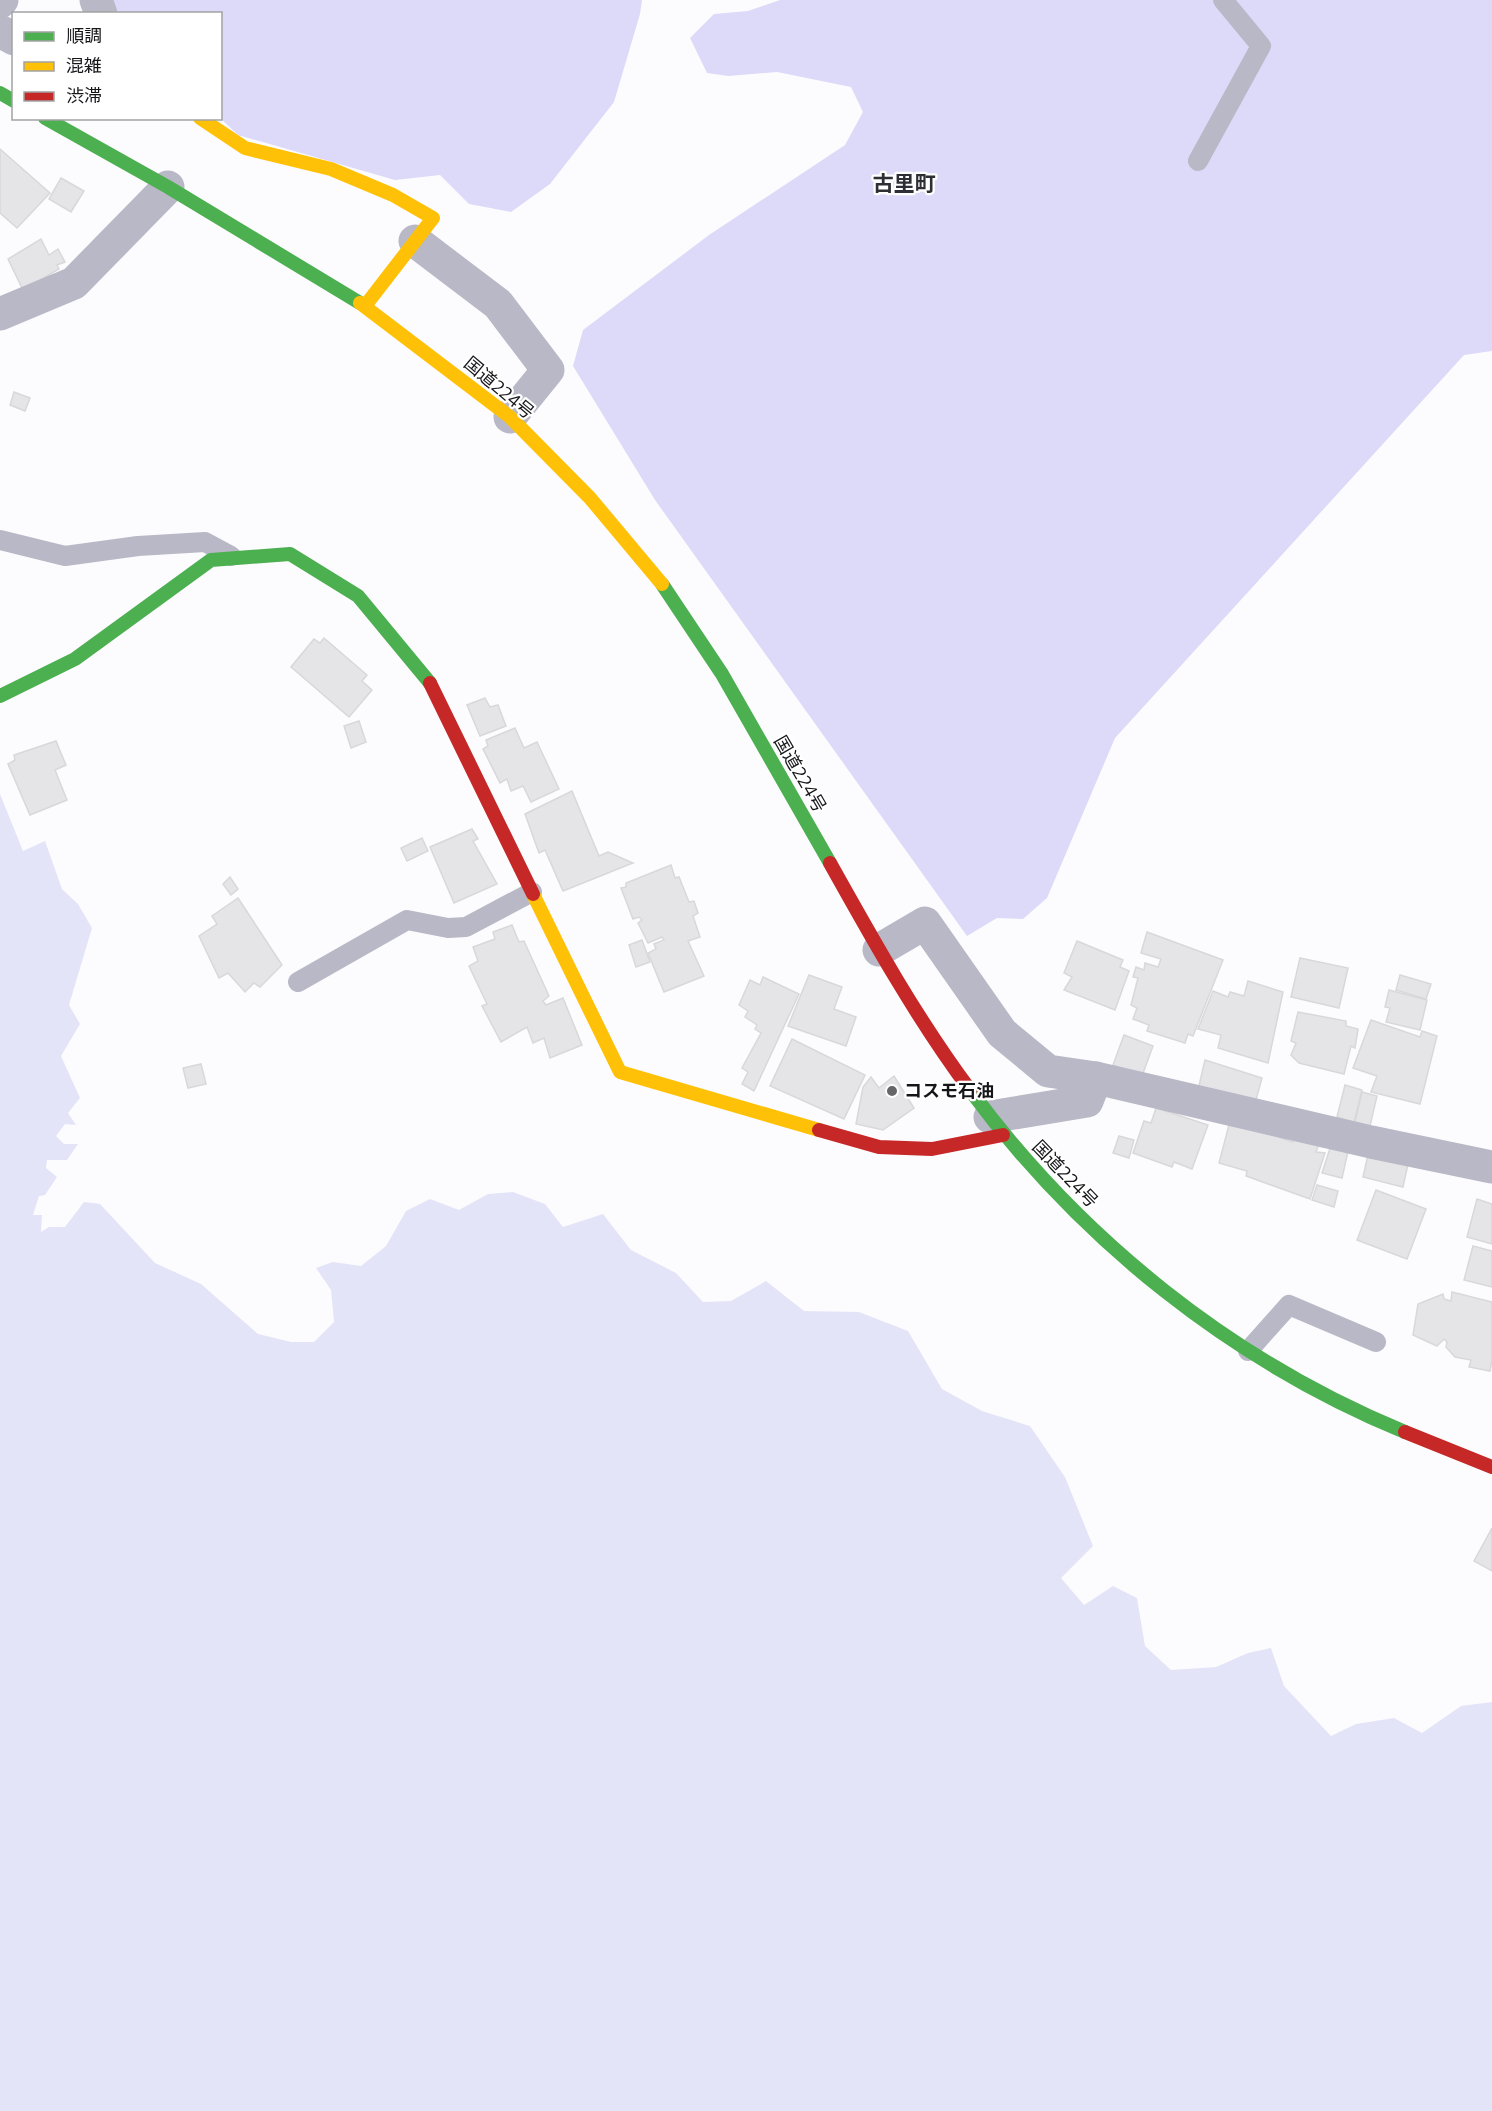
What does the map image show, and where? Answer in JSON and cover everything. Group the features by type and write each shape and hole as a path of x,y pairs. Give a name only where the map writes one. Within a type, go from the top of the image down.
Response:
{"main road":[{"name":"国道224号","path":"49,120 168,188 365,306 510,417 590,498 663,585 722,674 879,950 954,1069 997,1126 1047,1184 1115,1251 1175,1299 1248,1351 1331,1399 1402,1431 1492,1467"},
{"path":"203,120 245,148 331,170 393,195 433,218 365,306"},
{"path":"0,696 75,659 211,560 290,554 358,596 427,676 620,1072 879,1147 932,1149 997,1126"}],"street":[{"path":"0,314 74,283 168,188"},
{"path":"415,241 498,304 548,370 510,417"},
{"path":"879,950 926,923 1002,1033 1048,1071 1096,1078 1371,1142 1492,1167"},
{"path":"997,1126 1087,1101 1096,1078"}],"lane":[{"path":"1198,161 1261,46 1223,0"},
{"path":"0,540 65,556 138,546 205,542 235,558"},
{"path":"298,982 407,920 448,928 466,927 532,892"},
{"path":"1248,1351 1289,1305 1376,1342"}],"shaded area":[{"path":"105,0 642,0 614,102 550,184 511,212 469,204 440,175 395,180 238,135 222,120 222,12 113,12"},
{"path":"780,0 1492,0 1492,351 1464,355 1115,738 1047,898 1023,919 997,918 967,936 655,500 573,366 583,330 709,235 845,145 863,112 851,87 777,72 728,76 707,73 690,38 714,14 748,11"},
{"path":"0,794 23,851 45,841 62,889 78,904 92,928 69,1005 80,1024 61,1056 80,1098 68,1113 76,1125 65,1124 56,1136 64,1144 78,1144 67,1160 47,1160 46,1168 57,1177 45,1195 39,1196 33,1215 42,1215 41,1232 49,1227 65,1227 84,1202 100,1204 155,1263 201,1284 258,1334 291,1342 314,1342 334,1322 331,1290 316,1268 333,1262 361,1266 386,1246 406,1211 430,1199 459,1210 488,1194 513,1192 545,1204 563,1227 603,1214 631,1250 676,1273 703,1302 731,1301 766,1281 804,1311 859,1312 908,1331 942,1389 982,1411 1030,1426 1065,1477 1093,1546 1061,1578 1084,1605 1113,1586 1137,1598 1145,1646 1171,1670 1216,1667 1248,1653 1271,1648 1284,1686 1331,1736 1356,1724 1394,1718 1422,1733 1461,1706 1492,1702 1492,2111 0,2111"}],"building":[{"path":"0,149 50,193 17,228 0,213"},
{"path":"61,178 84,191 71,212 49,199"},
{"path":"41,239 49,255 58,249 65,262 57,265 59,269 23,290 8,259"},
{"path":"14,392 30,398 25,411 10,405"},
{"path":"324,638 367,675 362,681 372,690 349,717 291,667 314,639 320,643"},
{"path":"485,698 490,707 498,705 506,726 480,736 467,705"},
{"path":"359,721 366,742 351,748 344,726"},
{"path":"515,728 524,748 537,742 559,789 531,802 523,786 511,791 507,779 500,783 483,749 488,746 486,740"},
{"path":"56,741 66,765 55,770 67,800 30,815 8,764 15,760 14,755"},
{"path":"572,791 599,856 608,852 633,863 563,891 545,850 539,853 525,814"},
{"path":"472,829 478,839 473,841 497,884 454,903 430,847"},
{"path":"422,838 428,851 407,861 401,848"},
{"path":"671,865 675,878 679,877 689,902 694,901 698,913 693,916 700,937 688,941 704,976 664,992 648,953 656,949 654,944 664,940 662,937 648,943 638,923 642,920 639,917 633,919 621,888 626,887 626,883"},
{"path":"230,877 238,889 231,895 223,884"},
{"path":"238,898 282,965 260,987 254,983 245,992 228,973 219,978 199,936 217,924 212,916"},
{"path":"512,925 519,942 524,941 549,996 543,1001 546,1005 563,998 582,1045 550,1058 544,1038 533,1043 527,1027 501,1042 482,1006 487,1004 469,966 478,961 473,947 495,939 493,932"},
{"path":"1147,932 1223,960 1193,1036 1188,1034 1185,1043 1147,1031 1149,1025 1133,1019 1137,1008 1131,1005 1138,978 1133,977 1136,967 1144,970 1145,963 1158,967 1161,959 1141,953"},
{"path":"642,940 650,962 636,967 629,945"},
{"path":"1077,941 1123,960 1120,967 1129,971 1115,1010 1064,990 1072,977 1064,973"},
{"path":"1300,958 1348,968 1339,1008 1291,997"},
{"path":"809,975 842,987 834,1009 856,1017 846,1046 788,1026"},
{"path":"1400,975 1431,984 1426,999 1396,990"},
{"path":"763,977 799,994 754,1091 742,1084 748,1072 742,1068 761,1033 755,1029 757,1025 745,1017 748,1011 739,1005 750,980 760,985"},
{"path":"1248,981 1283,992 1268,1063 1218,1048 1221,1035 1198,1029 1213,991 1228,997 1230,992 1244,996"},
{"path":"1389,990 1427,1000 1420,1030 1386,1022 1390,1008 1385,1007"},
{"path":"1298,1012 1346,1021 1346,1026 1358,1029 1355,1048 1351,1046 1344,1074 1299,1063 1291,1055 1296,1043 1291,1041"},
{"path":"1371,1020 1420,1037 1422,1031 1437,1036 1420,1104 1371,1092 1377,1076 1353,1068"},
{"path":"1124,1035 1153,1046 1142,1076 1113,1065"},
{"path":"792,1039 865,1075 844,1119 770,1086"},
{"path":"1205,1060 1262,1078 1254,1107 1198,1090"},
{"path":"201,1064 206,1084 188,1088 183,1068"},
{"path":"894,1076 914,1108 883,1130 856,1124 863,1087 871,1077 879,1088"},
{"path":"1345,1085 1362,1090 1354,1122 1337,1117"},
{"path":"1362,1092 1377,1096 1370,1126 1355,1122"},
{"path":"1156,1108 1208,1125 1192,1169 1174,1162 1172,1167 1133,1153 1144,1121 1151,1123"},
{"path":"1230,1121 1293,1142 1294,1138 1319,1144 1316,1152 1325,1153 1310,1199 1246,1176 1247,1171 1219,1163"},
{"path":"1119,1136 1134,1140 1129,1158 1113,1153"},
{"path":"1332,1142 1349,1147 1342,1178 1322,1173"},
{"path":"1370,1146 1410,1155 1403,1187 1363,1177"},
{"path":"1317,1185 1338,1191 1334,1207 1312,1200"},
{"path":"1376,1190 1426,1209 1407,1259 1357,1240"},
{"path":"1477,1199 1492,1204 1492,1244 1467,1237"},
{"path":"1473,1246 1492,1251 1492,1287 1464,1280"},
{"path":"1452,1292 1492,1302 1490,1371 1469,1367 1471,1360 1455,1357 1446,1347 1447,1342 1444,1339 1437,1346 1413,1335 1418,1304 1443,1294 1444,1299 1451,1301"},
{"path":"1492,1528 1492,1571 1474,1561"}],"traffic: fast":[{"path":"0,93 12,100"},
{"path":"49,120 168,187 360,303"},
{"path":"0,696 75,659 211,560 290,554 358,596 430,683"},
{"path":"662,584 722,674 830,863"},
{"path":"970,1090 1013,1145 1060,1197 1164,1291 1221,1332 1280,1370 1341,1403 1405,1432"}],"traffic: slow":[{"path":"203,120 245,148 331,169 393,195 433,218 365,306"},
{"path":"360,303 510,417 590,498 662,584"},
{"path":"533,894 620,1072 819,1130"}],"traffic: jam":[{"path":"430,683 533,894"},
{"path":"830,863 914,1007 970,1090"},
{"path":"819,1130 879,1147 932,1149 1003,1135"},
{"path":"1405,1432 1492,1467"}],"place":[{"name":"コスモ石油","path":"892,1091"}],"district":[{"name":"古里町","path":"904,184"}]}
